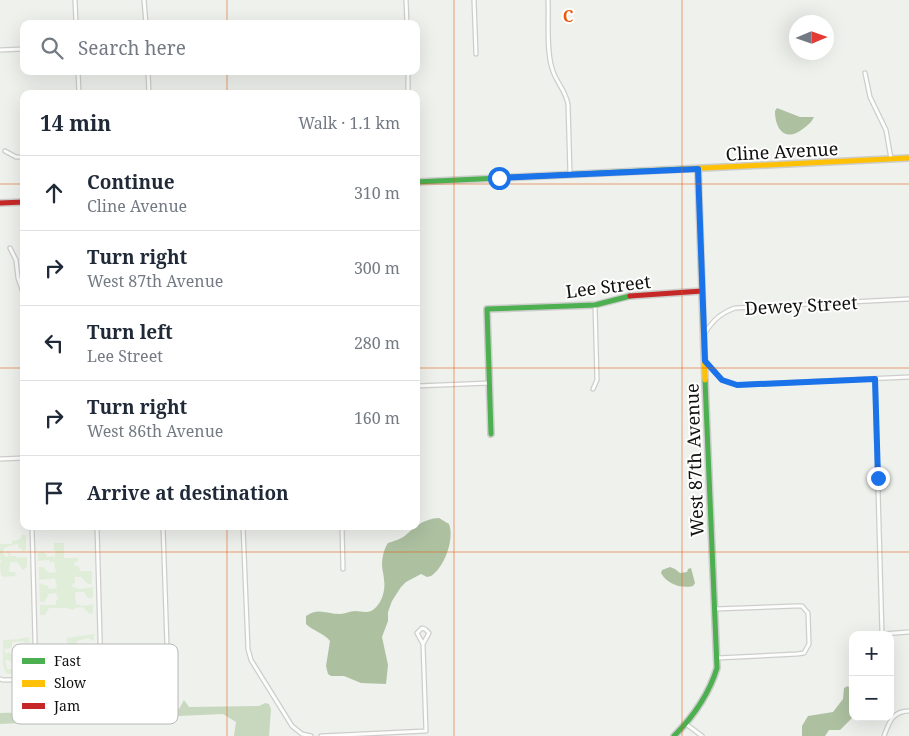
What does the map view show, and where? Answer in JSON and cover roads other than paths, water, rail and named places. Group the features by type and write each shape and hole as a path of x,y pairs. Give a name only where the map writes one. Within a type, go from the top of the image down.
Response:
{"street":[{"path":"75,0 76,20"},
{"path":"144,0 146,20"},
{"path":"406,0 407,20"},
{"path":"474,0 476,54"},
{"path":"548,0 551,63 555,77 566,96 568,104 570,175"},
{"path":"0,50 20,49"},
{"path":"865,73 870,97 886,130 891,159"},
{"path":"78,75 79,90"},
{"path":"148,75 149,90"},
{"path":"408,75 408,90"},
{"path":"5,151 20,157"},
{"name":"Cline Avenue","path":"420,182 909,158"},
{"name":"West 87th Avenue","path":"674,736 686,724 712,685 717,668 698,169"},
{"path":"0,203 20,202"},
{"path":"10,248 16,260 20,284"},
{"name":"Lee Street","path":"490,383 488,309 595,305 636,295 702,292"},
{"name":"Dewey Street","path":"704,334 711,322 723,312 735,308 909,299"},
{"path":"593,389 597,380 595,305"},
{"path":"705,361 722,380 737,385 909,377"},
{"path":"875,379 882,631"},
{"path":"420,386 490,383 491,434"},
{"path":"0,459 20,458"},
{"path":"32,530 35,644"},
{"path":"96,530 100,644"},
{"path":"163,530 167,644"},
{"path":"243,530 248,649 251,660 294,728 302,734 311,736"},
{"path":"342,530 343,568"},
{"path":"714,609 802,606 808,613 809,644 804,652 798,654 717,658"},
{"path":"322,736 426,731 424,644 429,633 422,628 418,633 424,644"},
{"path":"894,633 909,632"},
{"path":"884,736 893,717 900,712 909,711"},
{"path":"686,724 702,736"}]}
